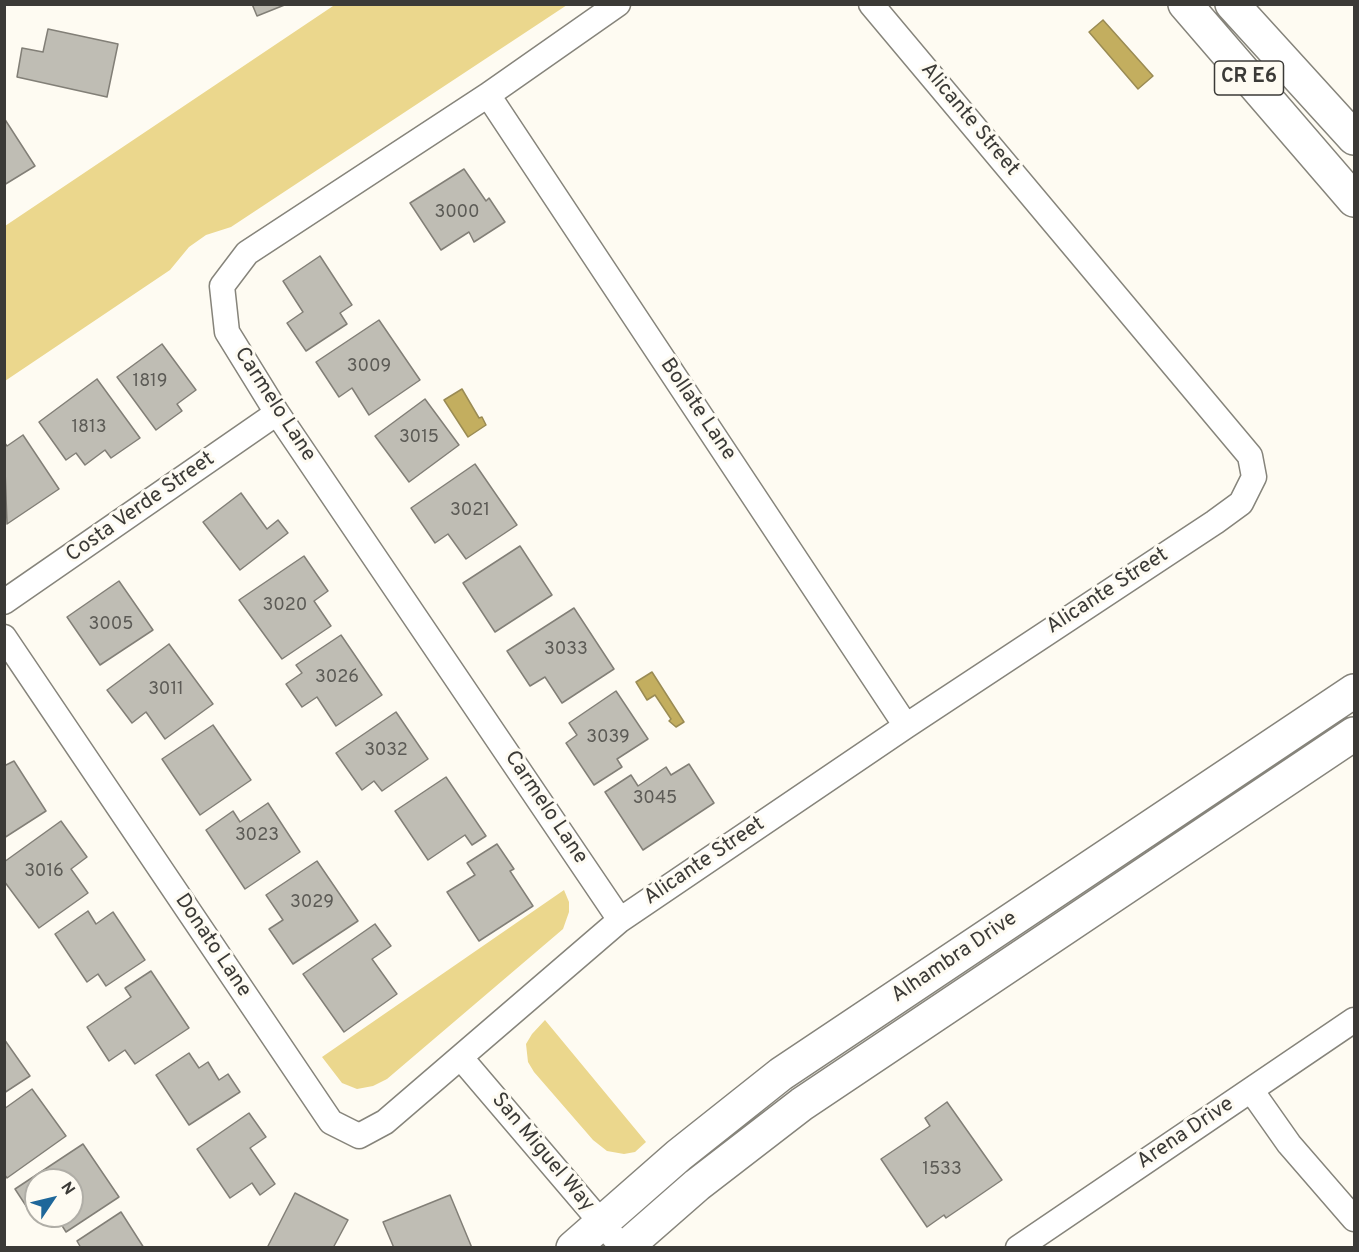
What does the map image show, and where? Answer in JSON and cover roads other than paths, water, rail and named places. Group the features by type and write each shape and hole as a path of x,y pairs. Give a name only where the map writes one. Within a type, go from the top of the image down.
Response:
{"main road":[{"name":"CR E6","path":"1185,4 1354,200"},
{"name":"CR E6","path":"1232,4 1354,138"},
{"name":"Alhambra Drive","path":"573,1248 600,1221 781,1074 1354,691"},
{"name":"Alhambra Drive","path":"624,1248 697,1185 802,1104 1354,735"}],"street":[{"name":"Carmelo Lane","path":"618,4 488,95 247,253 222,286 226,332 277,413 620,920"},
{"name":"Alicante Street","path":"461,1058 620,920 906,726 1215,522 1241,503 1254,477 1250,456 1229,428 872,4"},
{"name":"Bollate Lane","path":"488,95 906,726"},
{"name":"Costa Verde Street","path":"4,602 277,413"},
{"name":"Donato Lane","path":"4,637 331,1122 359,1136 385,1122 461,1058"},
{"name":"Arena Drive","path":"1018,1248 1354,1020"},
{"name":"San Miguel Way","path":"461,1058 624,1248"},
{"path":"1251,1090 1288,1144 1354,1219"}]}
